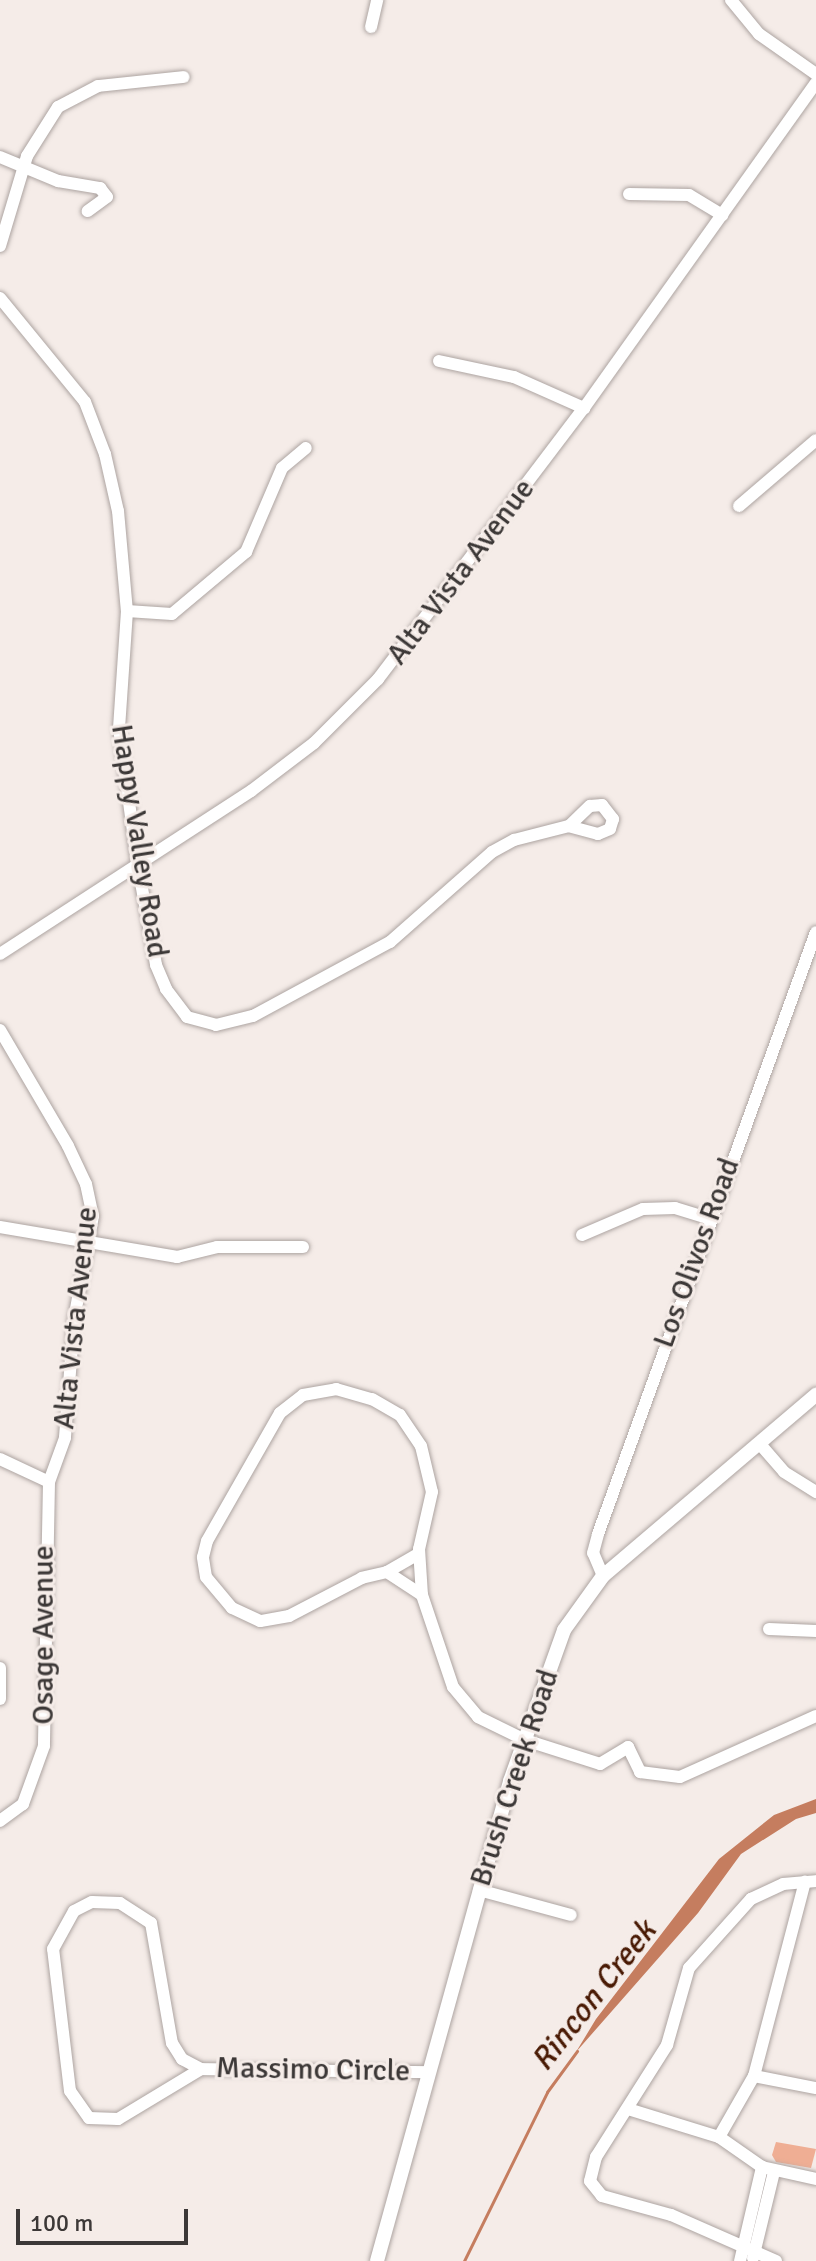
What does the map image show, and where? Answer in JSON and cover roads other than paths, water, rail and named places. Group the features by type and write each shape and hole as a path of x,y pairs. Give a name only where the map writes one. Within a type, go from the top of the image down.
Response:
{"street":[{"path":"371,27 377,0"},
{"path":"731,0 767,42 816,74"},
{"path":"0,246 24,164 45,123 77,94 112,83 184,77"},
{"name":"Alta Vista Avenue","path":"0,954 137,861 251,791 314,743 378,679 584,408 816,83"},
{"path":"0,157 24,164 58,181 100,188 107,197 88,211"},
{"path":"629,194 689,195 722,215"},
{"name":"Happy Valley Road","path":"0,298 73,385 98,428 118,511 127,611 119,728 137,861 151,944 166,989 187,1017 216,1025 253,1016 382,947 492,852 514,840 569,826"},
{"path":"439,361 514,377 553,390 584,408"},
{"path":"739,506 816,440"},
{"path":"127,611 172,614 246,552 282,468 306,448"},
{"name":"Los Olivos Road","path":"603,1576 593,1553 598,1534 708,1218 816,932"},
{"name":"Alta Vista Avenue","path":"0,1030 86,1184 92,1202 89,1242 74,1320 65,1438 49,1482"},
{"path":"582,1235 643,1209 675,1208 708,1218"},
{"path":"0,1227 177,1257 217,1247 303,1247"},
{"path":"418,1554 387,1572 362,1578 275,1621 260,1621 232,1608 206,1577 203,1557 207,1541 280,1413 303,1395 319,1390 354,1392 400,1415 411,1430 432,1476 418,1554 422,1595 446,1673 463,1702 478,1717 525,1740 600,1764 628,1747 640,1772 680,1777 816,1716"},
{"name":"Brush Creek Road","path":"377,2261 426,2072 479,1890 525,1740 564,1630 603,1576 816,1395"},
{"path":"759,1443 784,1472 816,1492"},
{"path":"0,1459 49,1482"},
{"name":"Osage Avenue","path":"0,1821 23,1804 44,1746 49,1482"},
{"path":"387,1572 422,1595"},
{"path":"769,1629 816,1631"},
{"path":"0,1668 0,1699"},
{"path":"719,2137 754,2076 811,1882 783,1884 751,1899 689,1968 667,2045 596,2157 593,2189 750,2254 776,2261"},
{"path":"479,1890 571,1915"},
{"name":"Massimo Circle","path":"201,2069 118,2119 89,2118 70,2091 53,1949 74,1911 92,1902 120,1903 151,1923 172,2043 182,2059 201,2069 426,2072"},
{"path":"754,2076 816,2088"},
{"path":"628,2109 719,2137 768,2170 816,2179"},
{"path":"740,2261 750,2254 768,2170"}],"waterway":[{"name":"Rincon Creek","path":"464,2261 547,2092 577,2051"}]}
